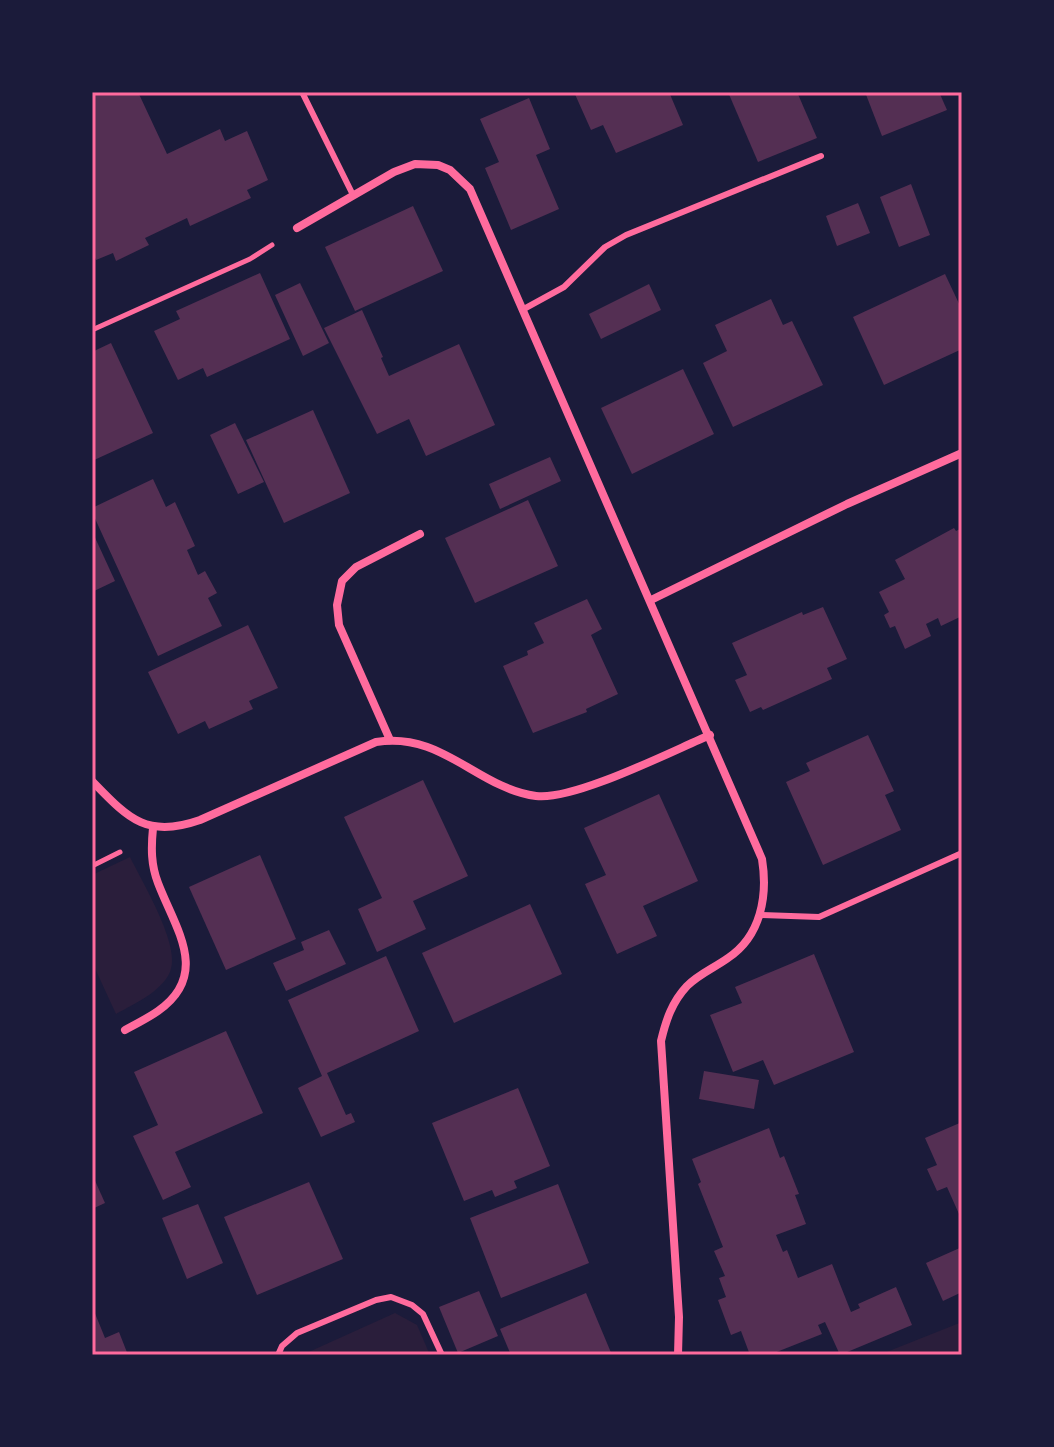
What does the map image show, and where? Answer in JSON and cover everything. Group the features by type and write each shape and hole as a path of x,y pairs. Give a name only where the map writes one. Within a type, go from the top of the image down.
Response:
{"street":[{"path":"297,228 415,164 438,165 450,170 470,189 762,859 765,878 756,926 742,947 695,979 678,996 665,1021 661,1041 679,1317 678,1355"},
{"path":"651,600 847,504 962,453"},
{"path":"390,740 339,625 337,605 342,581 356,567 420,534"},
{"path":"92,781 130,818 153,828 182,827 369,745 390,740 417,742 434,748 508,787 539,797 574,791 710,735"},
{"path":"125,1030 167,1003 184,978 187,965 185,945 153,867 153,828"}],"lane":[{"path":"302,92 353,195"},
{"path":"522,310 564,287 605,247 626,235 821,156"},
{"path":"760,915 819,917 962,853"},
{"path":"278,1355 282,1346 297,1333 376,1300 391,1297 412,1305 423,1314 442,1355"}],"path":[{"path":"92,330 250,259 297,228"}],"shaded area":[{"path":"130,857 166,931 172,961 170,972 160,986 116,1014 92,962 92,875"},
{"path":"395,1313 417,1325 430,1355 302,1355"},
{"path":"962,1322 962,1355 879,1355"}],"building":[{"path":"92,92 138,92 167,154 220,129 225,141 247,131 268,180 247,190 251,198 190,226 187,218 145,238 149,245 116,261 113,253 96,260 92,251"},
{"path":"574,92 669,92 683,125 616,153 603,125 591,130"},
{"path":"728,92 797,92 817,138 758,162"},
{"path":"865,92 939,92 947,110 882,136"},
{"path":"529,98 550,149 536,155 559,209 511,230 485,168 499,162 480,119"},
{"path":"911,184 930,235 899,247 880,197"},
{"path":"858,203 870,233 837,246 826,216"},
{"path":"413,206 443,271 355,311 325,247"},
{"path":"260,273 290,339 207,377 203,368 178,380 154,331 180,319 176,311"},
{"path":"945,274 962,310 962,349 884,385 853,317"},
{"path":"300,283 329,343 303,356 275,295"},
{"path":"649,284 661,310 601,339 589,314"},
{"path":"771,299 783,325 792,321 823,385 733,427 703,363 727,351 715,325"},
{"path":"362,310 389,376 459,344 495,425 426,456 409,419 377,434 324,328"},
{"path":"111,343 153,433 92,461 92,352"},
{"path":"683,369 714,434 632,474 601,408"},
{"path":"313,410 350,493 284,523 246,440"},
{"path":"235,423 264,482 238,494 210,435"},
{"path":"550,457 561,481 500,509 489,484"},
{"path":"153,479 166,507 175,502 195,546 187,550 198,575 205,571 217,593 208,598 222,626 158,656 92,512 92,508"},
{"path":"528,500 558,566 475,603 445,538"},
{"path":"954,528 956,531 962,528 962,607 959,609 962,616 941,626 938,618 926,624 931,636 905,649 895,626 890,628 884,615 889,612 879,592 905,579 895,560"},
{"path":"92,531 115,581 92,592"},
{"path":"587,599 602,629 591,635 618,694 586,709 587,712 533,733 503,666 528,655 527,651 544,643 534,623"},
{"path":"823,607 847,659 827,668 832,679 763,710 761,707 750,712 735,680 747,675 732,643 802,612 803,615"},
{"path":"248,625 278,688 249,701 253,709 209,729 205,721 178,734 148,672"},
{"path":"868,735 894,791 885,795 901,830 823,865 786,782 810,771 806,763"},
{"path":"423,780 468,876 413,901 426,929 377,952 358,909 382,898 344,817"},
{"path":"659,794 698,881 643,906 657,936 617,954 585,884 606,875 584,828"},
{"path":"260,855 296,939 226,970 189,887"},
{"path":"530,904 562,974 454,1023 422,953"},
{"path":"329,930 346,964 286,991 273,963 304,950 301,942"},
{"path":"814,954 854,1052 774,1085 763,1060 733,1072 710,1015 742,1003 735,987"},
{"path":"386,956 419,1031 327,1073 346,1115 351,1113 355,1122 321,1137 298,1088 322,1076 288,1000"},
{"path":"226,1031 263,1113 175,1152 191,1187 163,1200 133,1136 158,1125 134,1072"},
{"path":"704,1071 759,1080 754,1109 699,1099"},
{"path":"518,1088 550,1166 514,1181 517,1188 495,1197 492,1190 464,1201 432,1123"},
{"path":"962,1122 962,1213 959,1214 947,1187 937,1191 927,1169 937,1165 925,1138"},
{"path":"769,1128 780,1158 784,1156 799,1194 795,1195 806,1224 776,1235 783,1252 787,1250 798,1278 832,1264 851,1312 860,1308 858,1304 896,1287 912,1325 840,1355 825,1322 818,1325 822,1334 769,1355 750,1355 741,1331 731,1335 718,1300 726,1297 719,1278 725,1276 714,1251 723,1247 698,1184 701,1182 692,1159"},
{"path":"92,1174 105,1203 92,1209"},
{"path":"309,1182 343,1259 257,1295 224,1217"},
{"path":"558,1184 589,1263 501,1298 470,1218"},
{"path":"198,1204 223,1263 187,1279 162,1218"},
{"path":"962,1247 962,1292 943,1301 926,1263"},
{"path":"479,1291 498,1336 458,1353 439,1307"},
{"path":"586,1293 612,1355 511,1355 500,1329"},
{"path":"92,1306 105,1338 119,1332 128,1355 92,1355"}]}
